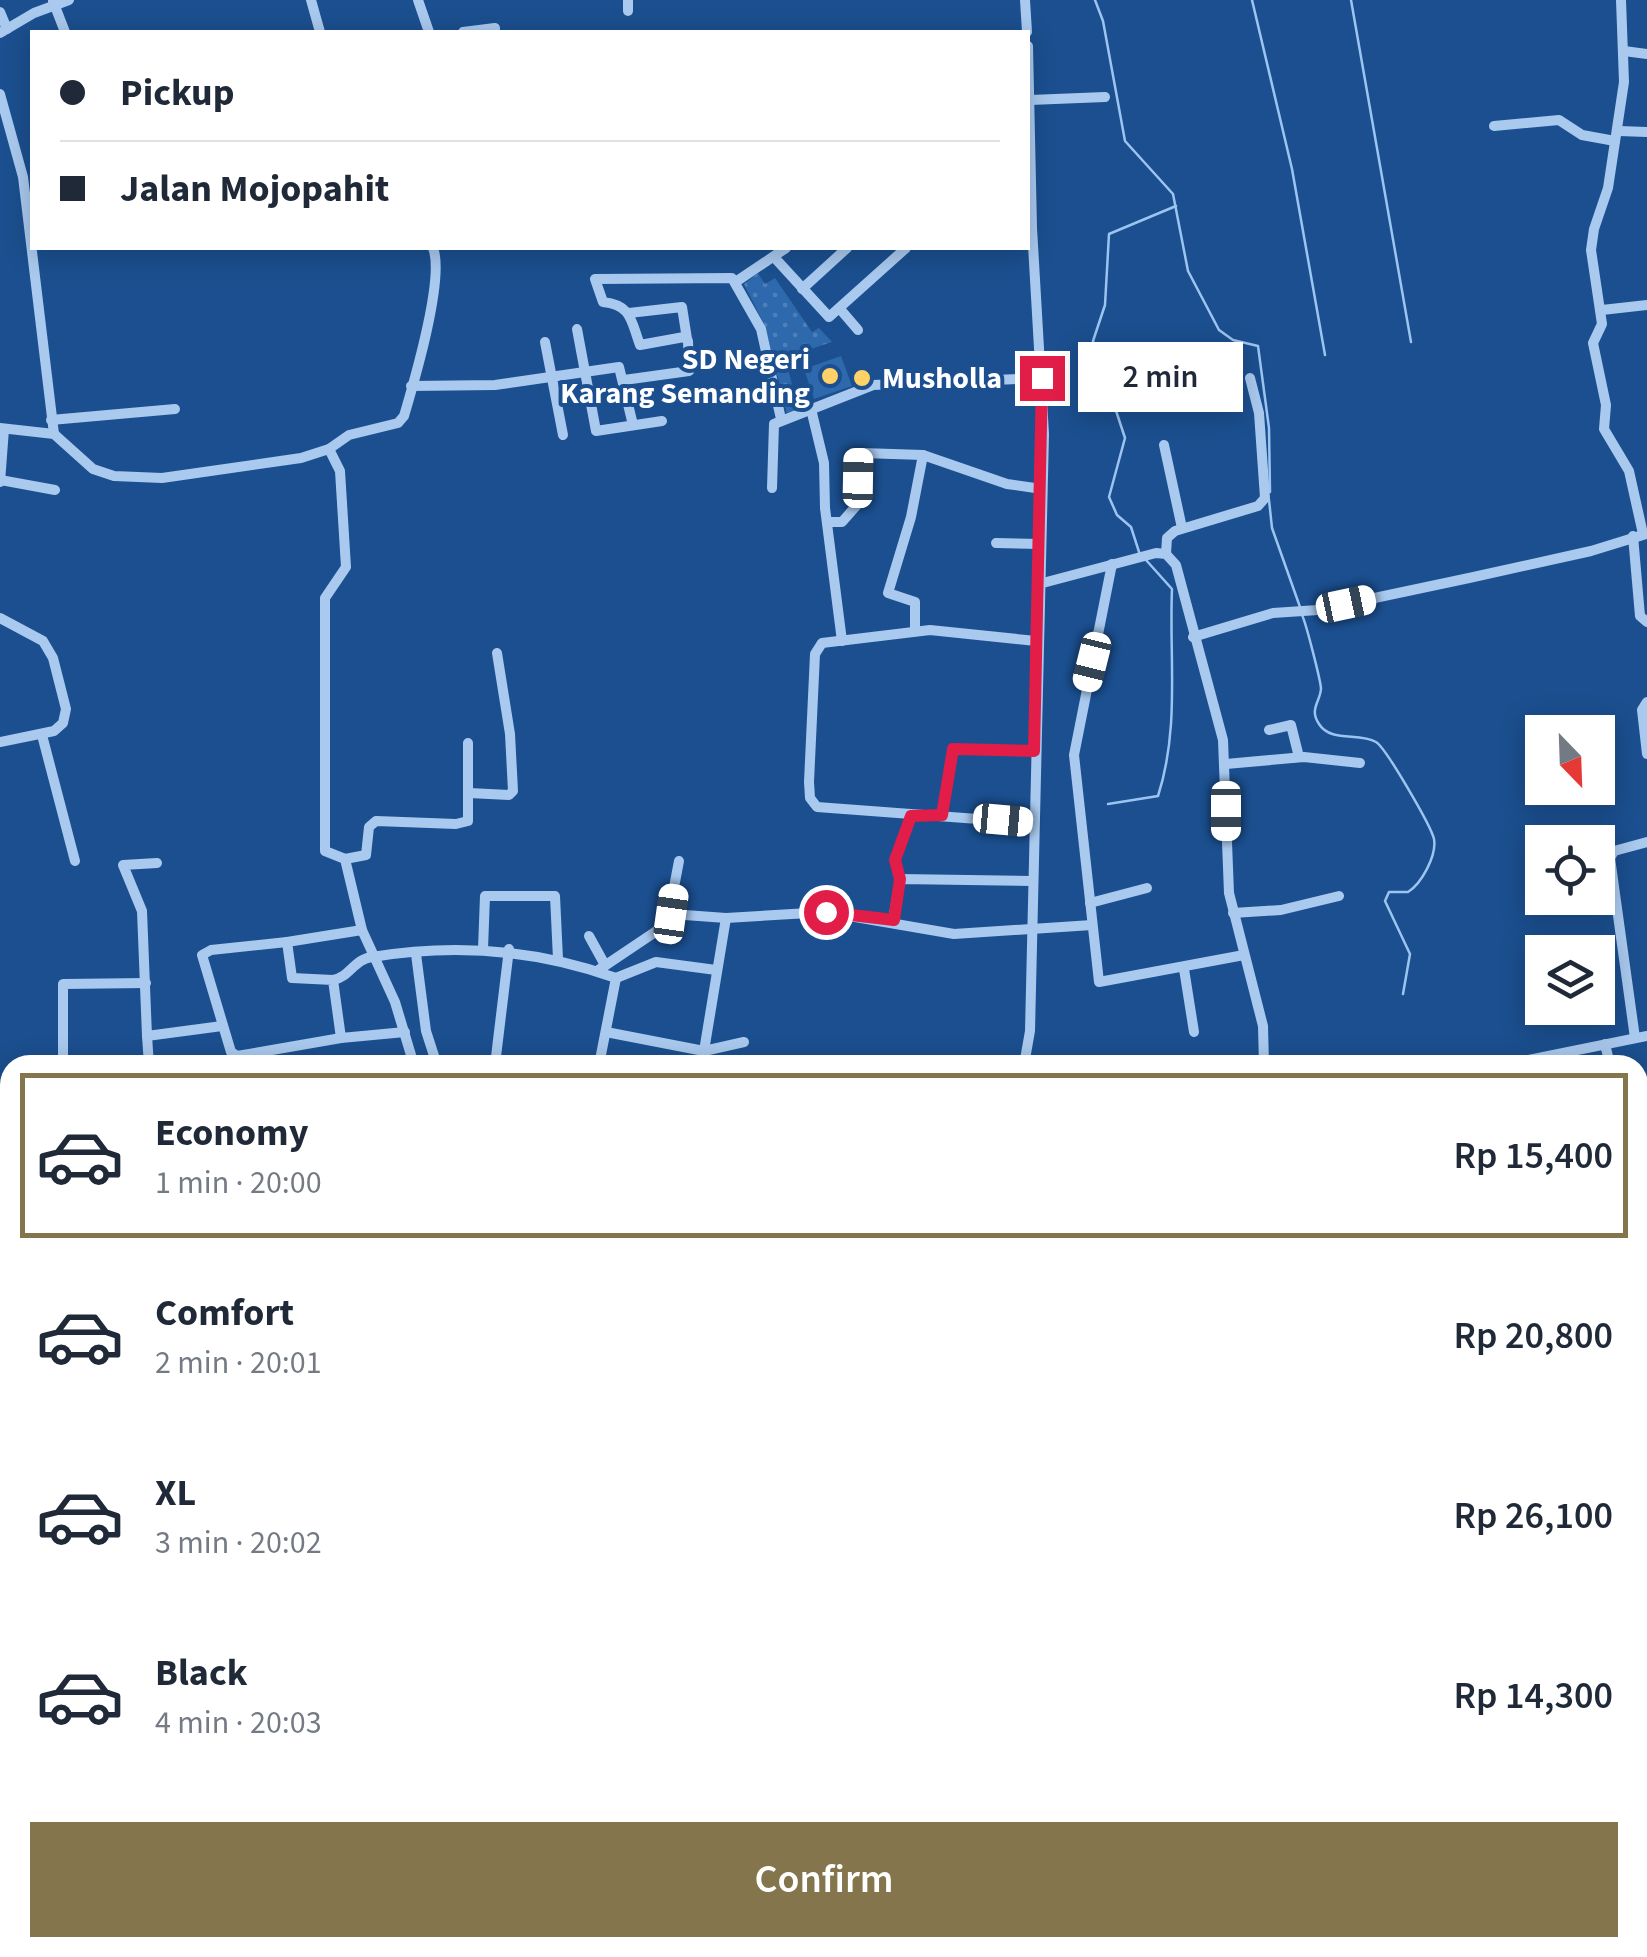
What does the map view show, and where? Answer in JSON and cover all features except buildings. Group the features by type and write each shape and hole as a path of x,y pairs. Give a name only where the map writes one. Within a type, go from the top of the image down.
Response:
{"street":[{"path":"0,12 3,31 54,2 70,0"},
{"path":"311,0 319,30"},
{"path":"418,0 428,30"},
{"path":"1025,0 1027,30"},
{"path":"1622,0 1624,52 1617,136 1592,250 1602,310 1602,324 1593,343 1606,406 1604,429 1629,471 1641,535 1640,616 1647,622"},
{"path":"54,2 64,30"},
{"path":"1624,52 1647,54"},
{"path":"0,94 23,177 30,238"},
{"path":"1025,1055 1032,932 1042,489 1042,378 1032,228 1030,100 1105,97"},
{"path":"1494,126 1559,120 1582,135 1647,132"},
{"path":"31,250 54,434 93,470 136,478 253,468 329,449 349,435 401,421 423,348 437,265 433,250"},
{"path":"737,281 783,250"},
{"path":"802,290 845,250"},
{"path":"774,257 826,316 840,309 904,250"},
{"path":"688,339 640,345 629,313 622,305 604,302 595,280 725,277 737,281 764,336 781,420"},
{"path":"1602,310 1647,305"},
{"path":"624,380 689,371 682,307 629,313"},
{"path":"840,309 858,330"},
{"path":"577,329 596,431 662,421"},
{"path":"545,342 562,435"},
{"path":"411,386 494,385 619,367 633,425"},
{"path":"772,488 771,434 781,420 873,384 1042,378"},
{"path":"1161,554 1167,538 1182,528 1258,506 1264,498 1258,413 1250,378"},
{"path":"811,408 824,464 842,641"},
{"path":"51,420 175,409"},
{"path":"54,434 2,428 0,481 55,490"},
{"path":"1164,445 1182,528"},
{"path":"329,449 340,471 346,567 325,598 326,854 345,859 366,855 369,827 376,821 464,824 469,816 468,743"},
{"path":"827,522 842,522 857,504 862,453 923,454 1008,484 1042,489"},
{"path":"915,631 915,602 888,593 911,517 923,454"},
{"path":"1193,637 1273,612 1310,611 1576,555 1641,535"},
{"path":"996,543 1040,544"},
{"path":"1038,584 1161,554 1176,565 1226,764 1228,879 1233,913 1263,1026 1264,1055"},
{"path":"1112,564 1074,755 1101,983 1244,955"},
{"path":"0,618 43,641 53,658 66,716 59,728 42,735 0,742"},
{"path":"1033,823 911,816 896,810 817,808 810,798 816,654 822,643 915,631 1036,640"},
{"path":"469,793 509,794 513,790 510,734 497,653"},
{"path":"1647,702 1642,710 1647,754"},
{"path":"1269,730 1292,724 1299,757"},
{"path":"42,735 75,861"},
{"path":"942,815 953,749 1034,751"},
{"path":"1226,764 1299,757 1360,763"},
{"path":"894,920 900,879 895,860 911,816"},
{"path":"1552,1055 1641,1037 1610,858 1614,852 1647,842"},
{"path":"345,859 362,930 411,1055"},
{"path":"601,968 660,933 671,914 679,861"},
{"path":"149,1055 142,911 123,865 157,862"},
{"path":"900,879 1032,881"},
{"path":"1090,903 1146,888"},
{"path":"483,949 486,896 555,896 558,959"},
{"path":"1233,913 1281,910 1338,896"},
{"path":"671,914 726,918 808,911 894,920 954,934 1032,932 1092,925"},
{"path":"704,1051 726,918"},
{"path":"234,1055 203,954 362,930"},
{"path":"589,936 601,968"},
{"path":"288,942 292,978 334,980 344,977 360,960 374,956 483,949 509,949 601,968 616,978"},
{"path":"496,1055 509,949"},
{"path":"416,954 426,1030 434,1055"},
{"path":"616,978 656,962 716,970"},
{"path":"1184,969 1194,1032"},
{"path":"601,1055 616,978"},
{"path":"334,980 340,1038"},
{"path":"62,1055 64,984 146,982"},
{"path":"148,1036 222,1026"},
{"path":"240,1055 340,1038 405,1032"},
{"path":"606,1032 704,1051 744,1042"},
{"path":"1605,1044 1608,1055"}],"shaded area":[{"path":"758,273 765,284 775,278 812,332 819,328 832,342 796,354 787,364 798,410 787,414 765,326 744,284"},
{"path":"841,356 852,386 814,399 804,369"}],"waterway":[{"path":"1095,0 1103,21 1125,141 1173,194 1188,271 1219,330 1233,340 1258,346 1269,428 1270,492"},
{"path":"1252,0 1292,169 1325,355"},
{"path":"1351,0 1411,342"},
{"path":"1140,555 1131,527 1117,515 1109,497 1125,438 1093,341 1105,305 1109,234 1176,206"},
{"path":"1269,500 1272,528 1300,607"},
{"path":"1108,804 1158,796 1169,745 1172,589 1146,560"},
{"path":"1302,615 1320,684 1316,719 1331,733 1376,742 1408,788 1434,839 1431,861 1418,883 1408,892 1389,892 1385,901 1410,954 1403,994"}],"place":[{"name":"SD Negeri Karang Semanding","path":"830,376"},
{"name":"Musholla","path":"862,378"}],"route":[{"path":"826,912 894,920 900,879 896,854 911,816 942,815 953,749 1034,751 1044,434 1042,378"}]}
